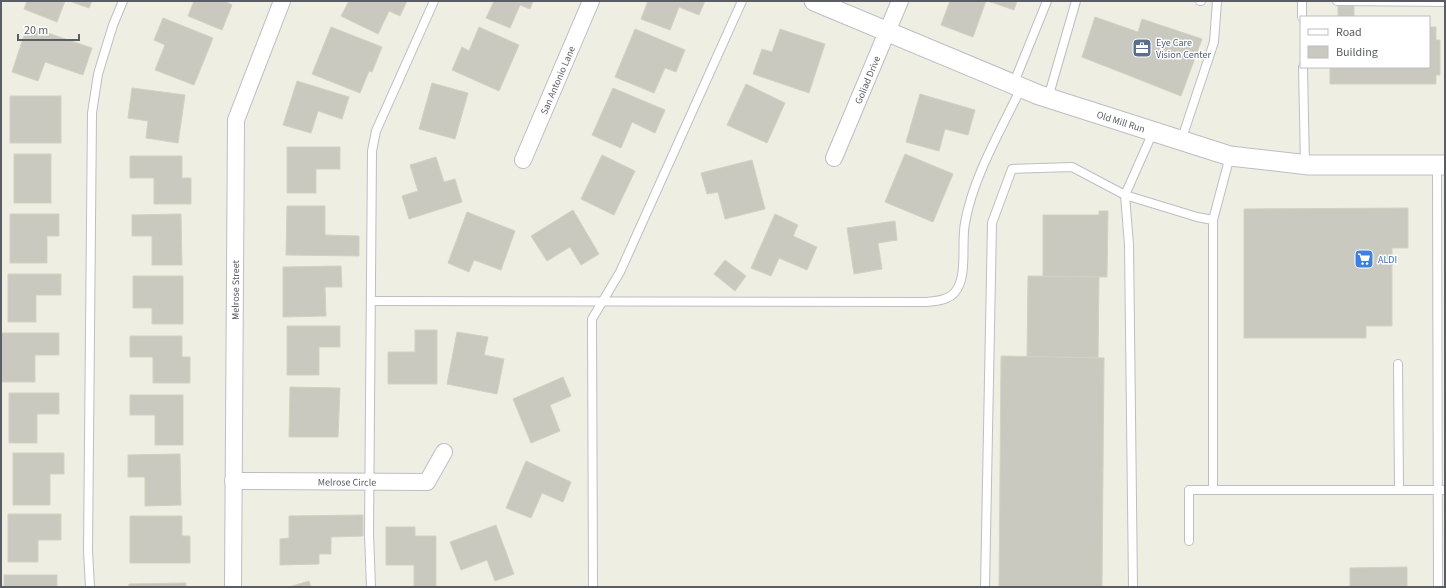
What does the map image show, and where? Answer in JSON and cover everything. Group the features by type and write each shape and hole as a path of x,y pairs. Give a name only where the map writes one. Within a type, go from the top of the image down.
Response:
{"street":[{"name":"Melrose Street","path":"233,587 236,120 282,1"},
{"name":"San Antonio Lane","path":"523,160 591,1"},
{"name":"Old Mill Run","path":"814,1 1048,98 1230,156 1305,165 1441,165"},
{"name":"Goliad Drive","path":"834,158 900,1"},
{"name":"Melrose Circle","path":"233,481 427,482 444,452"}],"lane":[{"path":"90,587 88,551 92,113 98,74 113,25 124,1"},
{"path":"371,587 370,482 372,151 376,131 434,1"},
{"path":"593,587 592,319 620,272 742,1"},
{"path":"371,301 927,302 941,300 955,293 962,278 964,224 972,197 1017,86 1047,1"},
{"path":"1048,98 1076,1"},
{"path":"1181,141 1214,42 1217,1"},
{"path":"1302,1 1302,16"},
{"path":"1337,1 1445,2"},
{"path":"1303,68 1305,165"},
{"path":"1133,587 1129,245 1125,195 1153,132"},
{"path":"1213,490 1213,220 1230,156"},
{"path":"1438,587 1441,490 1441,165"},
{"path":"985,587 992,224 1012,169 1072,167 1125,195 1197,217 1213,220"},
{"path":"1398,364 1399,490"},
{"path":"1189,541 1189,490 1441,490"}],"building":[{"path":"27,1 65,1 57,22 24,9"},
{"path":"69,1 92,1 89,8"},
{"path":"194,1 225,1 232,5 222,30 188,16"},
{"path":"349,1 407,1 400,16 389,11 378,34 341,16"},
{"path":"494,1 533,1 530,9 520,5 510,28 486,18"},
{"path":"648,1 705,1 699,15 679,7 670,30 641,19"},
{"path":"950,1 986,1 973,37 941,25"},
{"path":"988,1 1017,1 1014,10"},
{"path":"1338,6 1354,6 1354,16 1338,16"},
{"name":"Eye Care Vision Center","path":"1095,17 1138,32 1142,19 1202,39 1181,96 1082,57"},
{"path":"163,18 213,38 194,85 155,70 165,45 154,40"},
{"path":"27,26 92,48 83,75 45,62 38,81 12,72"},
{"path":"331,27 382,47 372,72 369,71 360,93 312,74"},
{"path":"479,27 519,45 499,91 452,70 462,47 469,51"},
{"path":"1430,27 1436,27 1436,40 1440,40 1440,75 1436,75 1436,84 1330,84 1330,68 1430,68"},
{"path":"635,29 685,50 676,72 665,68 654,93 615,77"},
{"path":"780,29 825,44 809,93 753,74 762,49 772,52"},
{"path":"297,81 349,97 342,119 318,111 311,133 283,125"},
{"path":"432,83 468,93 455,139 419,129"},
{"path":"746,84 785,103 767,143 727,125"},
{"path":"132,88 185,95 178,143 146,138 148,121 128,118"},
{"path":"613,88 665,110 655,133 632,122 621,148 592,135"},
{"path":"920,94 975,110 968,135 945,129 939,151 906,142"},
{"path":"10,96 61,96 61,143 10,143"},
{"path":"287,147 340,147 340,169 316,169 316,193 287,193"},
{"path":"14,154 51,154 51,203 14,203"},
{"path":"905,154 953,174 933,222 885,202"},
{"path":"602,155 635,171 614,215 581,199"},
{"path":"130,156 182,156 182,178 191,178 191,204 154,204 154,178 130,178"},
{"path":"436,157 444,182 455,179 462,202 409,219 402,196 418,191 410,165"},
{"path":"752,160 765,209 725,219 718,192 707,194 701,173"},
{"path":"287,206 325,206 325,235 359,236 359,256 286,255"},
{"path":"1408,208 1408,248 1392,248 1392,326 1366,326 1366,338 1244,338 1244,209"},
{"path":"573,210 599,254 581,265 570,247 547,261 531,236"},
{"path":"1099,211 1108,211 1107,277 1043,276 1043,215 1099,215"},
{"path":"467,212 515,231 501,270 474,260 469,272 448,263"},
{"path":"10,214 59,214 59,236 47,236 47,263 10,263"},
{"path":"181,214 182,265 152,265 152,236 132,236 132,215"},
{"path":"775,214 798,225 793,236 817,247 807,270 779,258 771,276 751,268"},
{"path":"895,221 897,240 878,243 882,269 854,274 847,228"},
{"path":"725,260 746,276 735,291 714,274"},
{"path":"341,266 342,287 325,287 326,316 283,317 283,267"},
{"path":"8,274 61,274 61,295 36,295 36,322 8,322"},
{"path":"133,276 183,276 183,324 152,324 152,308 133,308"},
{"path":"1028,276 1099,277 1098,358 1027,357"},
{"path":"287,326 340,326 340,347 319,347 319,375 287,375"},
{"path":"415,330 437,330 437,384 388,384 388,352 415,352"},
{"path":"457,332 488,337 484,355 504,359 497,394 447,384"},
{"path":"1,333 59,333 59,355 35,355 35,382 1,382"},
{"path":"130,336 182,336 182,357 190,357 190,383 153,383 153,357 130,357"},
{"path":"1001,356 1104,358 1102,587 999,587"},
{"path":"563,377 571,396 550,405 560,431 531,443 513,399"},
{"path":"290,387 340,388 338,437 289,437"},
{"path":"9,393 59,393 59,414 37,414 37,443 9,443"},
{"path":"130,395 183,395 183,445 155,445 155,415 130,415"},
{"path":"13,453 64,453 64,474 50,474 50,505 13,505"},
{"path":"180,454 181,505 145,506 145,477 128,477 128,455"},
{"path":"526,461 571,482 563,502 542,493 531,518 506,508"},
{"path":"8,514 61,514 61,540 38,540 38,562 8,562"},
{"path":"363,515 363,536 331,537 331,554 319,554 319,564 280,565 280,539 289,538 289,516"},
{"path":"130,516 182,516 182,536 190,536 190,563 130,563"},
{"path":"496,525 514,574 495,581 487,560 461,570 450,542"},
{"path":"386,527 415,527 415,536 436,536 436,587 414,587 414,565 386,565"},
{"path":"1407,567 1407,587 1350,587 1350,568"},
{"path":"4,575 57,575 57,587 4,587"},
{"path":"309,581 311,587 289,587"},
{"path":"186,583 186,587 129,587 129,584"}],"place":[{"name":"Eye Care Vision Center","path":"1142,48"},
{"name":"ALDI","path":"1364,259"}]}
